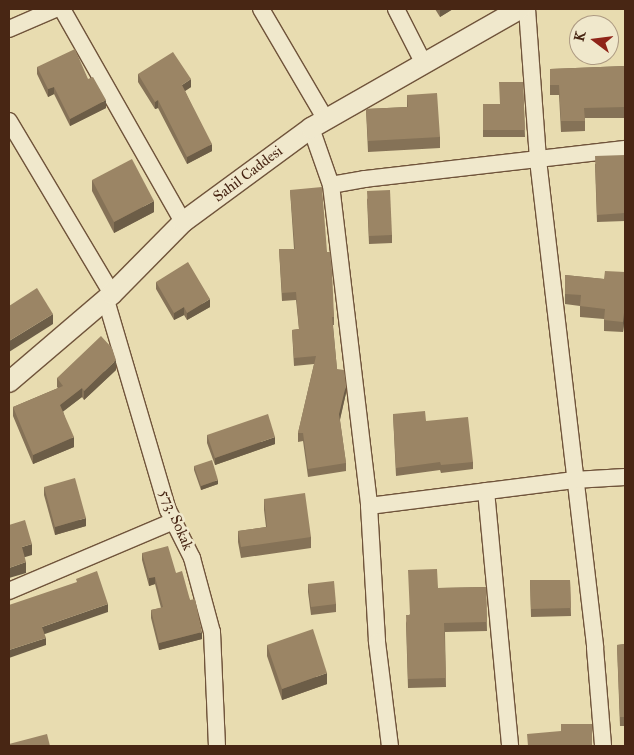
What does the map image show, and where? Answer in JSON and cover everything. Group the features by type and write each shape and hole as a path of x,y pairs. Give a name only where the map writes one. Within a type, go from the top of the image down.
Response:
{"street":[{"path":"9,29 55,9"},
{"path":"62,9 184,222"},
{"path":"261,9 318,123 331,185 369,506 378,642 390,746"},
{"path":"396,9 423,62"},
{"name":"Sahil Caddesi","path":"9,382 109,297 184,222 318,123 423,62 520,9"},
{"path":"526,9 538,160 595,648 603,746"},
{"name":"573. Sokak","path":"9,121 109,297 168,510 192,558 212,632 217,746"},
{"path":"331,185 365,178 625,149"},
{"path":"369,506 574,480 625,477"},
{"path":"486,492 510,746"},
{"path":"9,591 174,521"}],"building":[{"path":"75,49 88,79 93,77 106,100 70,119 54,87 48,89 37,67"},
{"path":"173,52 191,79 182,85 212,144 187,157 158,100 155,102 138,74"},
{"path":"625,66 625,107 584,108 585,121 561,121 559,85 550,85 550,69"},
{"path":"499,82 523,82 525,130 483,130 483,104 500,104"},
{"path":"437,93 440,137 368,141 366,109 408,107 407,95"},
{"path":"625,155 625,213 597,215 595,156"},
{"path":"132,159 154,201 114,222 92,180"},
{"path":"322,187 327,252 330,252 332,270 334,317 332,317 337,369 344,370 346,385 339,414 346,463 308,469 303,433 298,433 316,356 294,358 292,330 299,329 296,292 282,293 279,249 295,249 290,190"},
{"path":"390,190 392,235 369,236 367,191"},
{"path":"188,262 210,299 187,313 184,307 174,313 156,282"},
{"path":"605,271 625,272 623,322 604,320 605,309 580,306 581,295 565,294 565,275 604,279"},
{"path":"37,288 53,314 9,341 9,306"},
{"path":"101,336 112,348 116,360 84,391 82,388 60,405 74,437 33,455 13,407 63,386 57,378"},
{"path":"425,411 426,421 468,417 473,462 441,465 440,462 396,468 393,414"},
{"path":"268,414 275,437 215,458 207,435"},
{"path":"212,460 218,480 201,486 194,466"},
{"path":"75,478 86,518 55,527 44,487"},
{"path":"305,493 311,537 241,547 238,531 267,527 264,499"},
{"path":"25,520 32,544 22,547 26,562 9,568 9,525"},
{"path":"168,546 176,573 182,571 190,600 195,599 202,632 159,643 151,610 163,607 155,577 149,578 142,553"},
{"path":"437,569 438,588 486,587 487,622 444,623 446,678 408,679 406,615 410,615 408,570"},
{"path":"97,571 108,604 42,627 46,638 9,650 9,605 77,582 76,579"},
{"path":"530,580 570,580 571,608 531,609"},
{"path":"334,581 336,604 311,607 308,584"},
{"path":"313,629 327,673 282,689 267,645"},
{"path":"625,644 625,717 620,717 617,645"},
{"path":"561,724 592,724 592,746 528,746 527,734 561,731"},
{"path":"47,734 50,746 9,746 9,744"}]}
